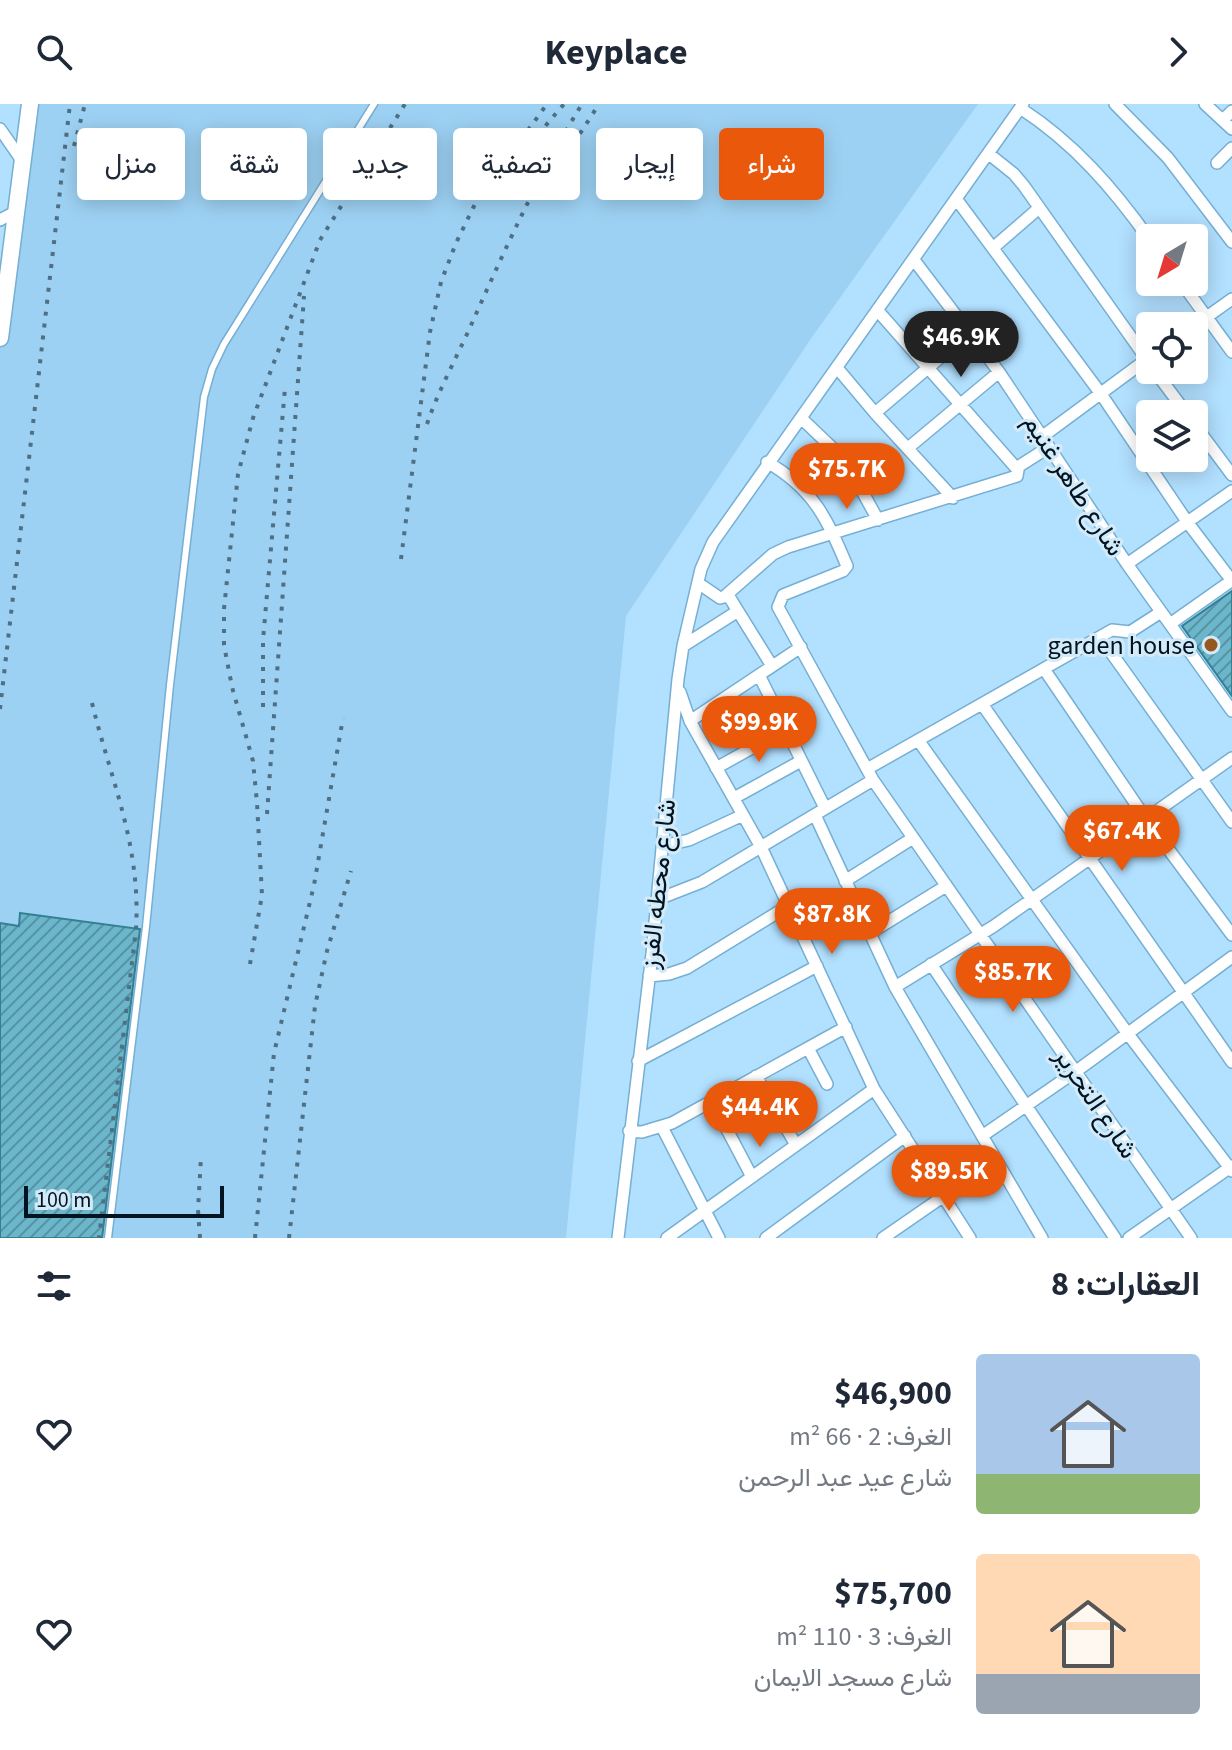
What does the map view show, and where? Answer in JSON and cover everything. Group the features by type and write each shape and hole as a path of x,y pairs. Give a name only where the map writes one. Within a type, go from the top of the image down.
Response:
{"street":[{"path":"0,338 6,213 23,163 30,104"},
{"path":"1115,104 1168,158 1232,242"},
{"path":"1205,104 1227,125 1232,111"},
{"path":"1022,106 1088,163 1138,224"},
{"name":"شارع محطه الفرز","path":"618,1238 649,976 678,679 705,559 713,542 767,462 838,369 1022,106"},
{"path":"0,129 23,163"},
{"path":"1217,163 1232,148"},
{"path":"989,154 1014,174 1136,343"},
{"path":"957,200 1101,394 1188,523 1232,581 1170,624"},
{"path":"994,247 1039,208"},
{"name":"شارع طاهر غنيم","path":"914,260 999,372 1127,564 1232,711"},
{"path":"1208,316 1232,299"},
{"path":"878,311 1017,469"},
{"path":"1208,320 1232,352"},
{"path":"875,413 969,333"},
{"path":"838,369 953,498"},
{"path":"908,448 999,372"},
{"path":"698,583 720,598 728,595 780,550 1015,478 1017,469 1046,441 1101,394 1136,372"},
{"path":"801,418 845,460 878,520"},
{"path":"1208,443 1232,475"},
{"path":"767,462 795,480 811,495 833,533"},
{"path":"1127,564 1232,491"},
{"name":"شارع التحرير","path":"833,533 847,566 845,569 783,595 778,607 870,774 1191,1238"},
{"path":"728,595 772,666"},
{"path":"683,646 738,611"},
{"path":"656,900 702,882 820,811 918,740 1112,630 1130,632 1161,612"},
{"path":"1100,637 1232,822"},
{"path":"690,721 801,647"},
{"path":"1044,669 1146,819 1232,935"},
{"path":"759,675 801,761 845,881 895,987 1042,1238"},
{"path":"678,679 690,721 761,847 874,1089 970,1238"},
{"path":"982,704 1232,1062"},
{"path":"716,768 786,729"},
{"path":"918,740 1128,1034 1231,1169 1129,1238"},
{"path":"895,987 980,934 1232,758"},
{"path":"734,798 801,761"},
{"path":"662,846 689,840 743,815"},
{"path":"845,881 913,838"},
{"path":"870,933 946,886"},
{"path":"649,976 687,968 788,906"},
{"path":"982,1136 1232,957"},
{"path":"931,964 1115,1238"},
{"path":"638,1061 817,966"},
{"path":"629,1131 642,1132 662,1127 846,1027"},
{"path":"808,1048 827,1084"},
{"path":"756,1076 796,1145"},
{"path":"667,1238 874,1089"},
{"path":"712,1101 752,1177"},
{"path":"662,1127 719,1238"},
{"path":"766,1238 905,1136"},
{"path":"883,1238 996,1160"}],"lane":[{"path":"108,1238 146,927 170,685 204,397 212,369 224,344 374,104"}],"shaded area":[{"path":"35,104 978,104 810,340 626,616 566,1238 0,1238 0,319"}],"building":[{"name":"garden house","path":"1232,591 1232,696 1182,626"},
{"path":"20,913 140,929 102,1238 0,1238 0,923 19,926"}],"railway":[{"path":"0,709 70,104"},
{"path":"74,146 85,104"},
{"path":"250,964 262,895 257,803 253,761 232,687 224,645 224,609 238,474 253,418 320,240 405,104"},
{"path":"401,559 430,332 441,282 476,202 547,104"},
{"path":"544,128 564,104"},
{"path":"427,424 523,212 582,104"},
{"path":"580,134 599,104"},
{"path":"267,814 304,296"},
{"path":"263,707 263,640 285,388"},
{"path":"92,703 123,814 134,869 136,898 136,929 99,1238"},
{"path":"255,1238 274,1053 314,885 343,718"},
{"path":"289,1238 315,1006 327,951 351,871"},
{"path":"200,1238 201,1157"}],"place":[{"name":"garden house","path":"1211,645"}]}
